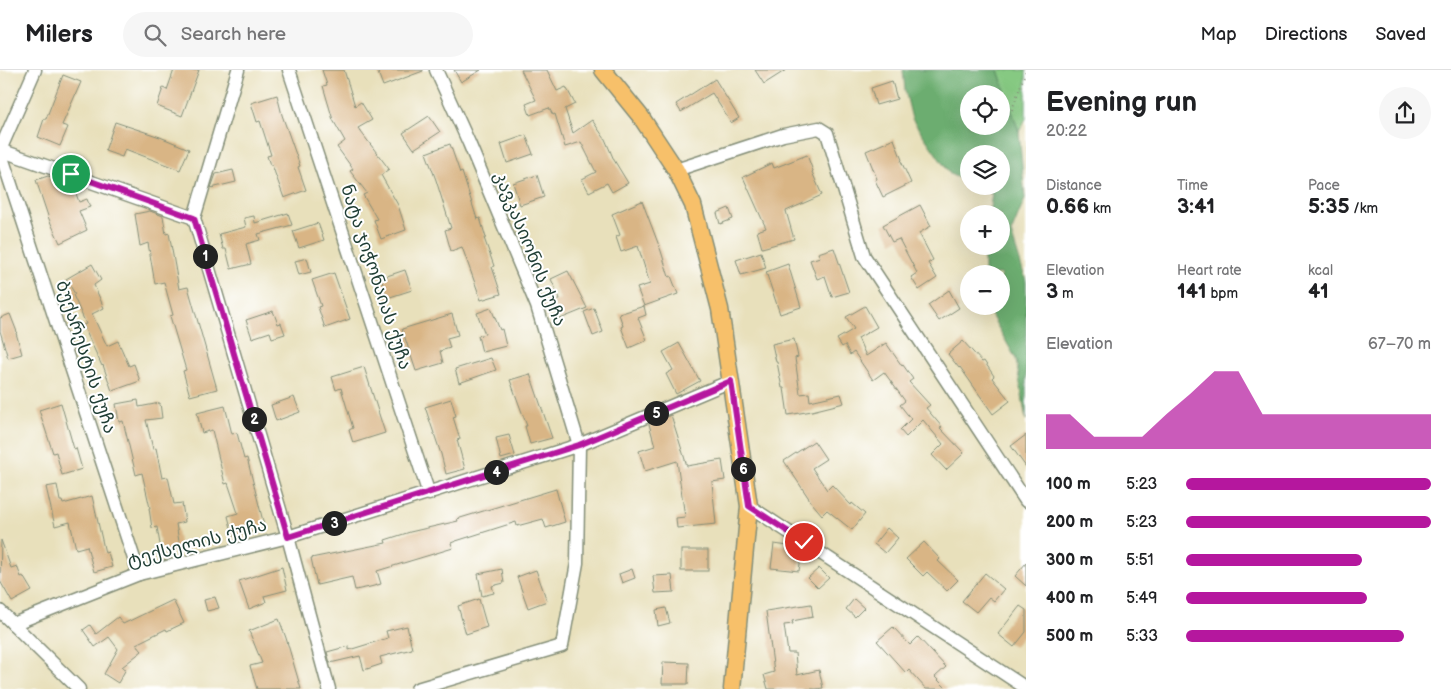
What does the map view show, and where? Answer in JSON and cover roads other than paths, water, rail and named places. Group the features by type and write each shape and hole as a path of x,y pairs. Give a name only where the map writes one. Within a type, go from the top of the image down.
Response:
{"main road":[{"path":"603,70 641,117 676,170 693,205 720,309 749,506 732,689"}],"street":[{"path":"35,70 0,150 194,218"},
{"path":"238,70 194,218 288,537 328,689"},
{"name":"ნატა ჯიჭონაიას ქუჩა","path":"289,70 429,494"},
{"name":"კავკასიონის ქუჩა","path":"418,689 562,646 577,562 579,445 536,306 436,70"},
{"path":"676,170 783,135 818,128 827,133 864,256 1026,501"},
{"name":"ბუქარესტის ქუჩა","path":"0,150 139,574"},
{"name":"ტექსელის ქუჩა","path":"13,624 139,574 288,537 429,494 579,445 731,381"},
{"path":"749,506 1026,688"},
{"path":"0,611 79,689"}]}
